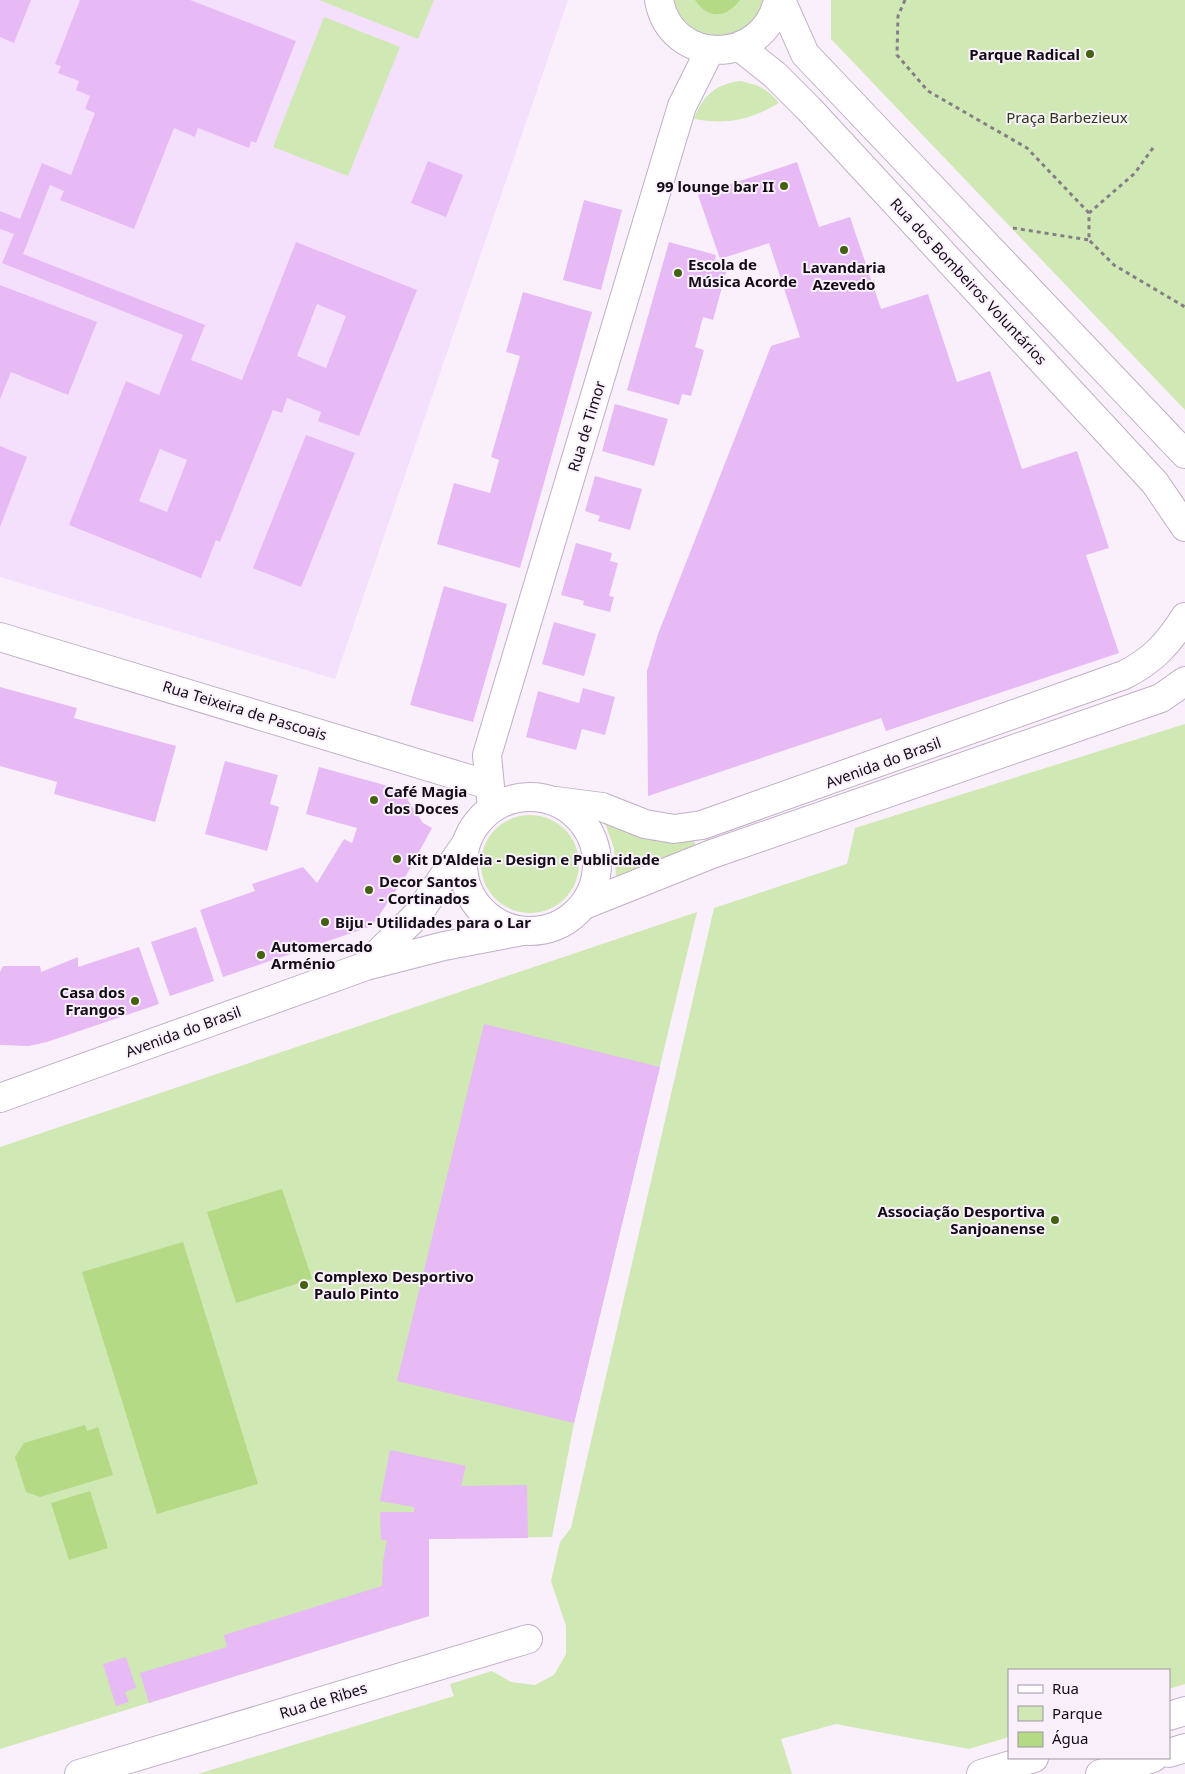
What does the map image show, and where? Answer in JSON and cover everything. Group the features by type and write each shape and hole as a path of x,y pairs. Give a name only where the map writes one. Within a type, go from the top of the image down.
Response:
{"street":[{"path":"659,0 666,19 677,34 692,45 710,50 726,50 740,47 755,39 767,26 779,0"},
{"path":"779,0 805,54 1185,454"},
{"name":"Rua dos Bombeiros Voluntários","path":"740,47 775,75 816,116 1155,483 1185,527"},
{"name":"Rua de Timor","path":"490,796 487,755 682,106 710,50"},
{"name":"Avenida do Brasil","path":"366,966 418,914 465,845 490,796 514,798 535,796 556,801 602,807 645,824 674,829 702,826 1124,675 1142,666 1158,653 1185,617"},
{"name":"Rua Teixeira de Pascoais","path":"0,636 490,796"},
{"name":"Avenida do Brasil","path":"584,905 712,854 1161,698 1185,681"},
{"name":"Avenida do Brasil","path":"0,1098 366,966 444,946 522,930 546,929 566,921 584,905 593,890 598,873 597,855 593,837 584,822 571,810 556,801"},
{"name":"Avenida do Brasil","path":"465,845 462,868 466,885 474,902 485,915 500,924 522,930"},
{"name":"Rua de Ribes","path":"84,1773 120,1768 528,1639"},
{"path":"1170,1716 1185,1711"},
{"path":"1170,1753 1185,1748"},
{"path":"981,1774 1031,1759"},
{"path":"1100,1774 1150,1759"}],"path":[{"path":"905,0 898,16 897,55 928,91 1028,148 1089,213 1089,240"},
{"path":"1089,213 1135,173 1154,148"},
{"path":"1011,228 1089,240 1114,265 1185,307"}],"shaded area":[{"path":"0,0 568,0 335,679 0,577"}],"green space":[{"path":"319,0 434,0 418,39"},
{"path":"672,0 764,0 759,14 750,25 742,31 715,37 697,32 689,27 683,21"},
{"name":"Praça Barbezieux","path":"831,0 1185,0 1185,410 831,39"},
{"path":"324,17 400,47 348,176 273,147"},
{"path":"740,81 762,88 779,103 758,114 738,120 706,121 694,119 701,104 711,92 724,85"},
{"path":"1185,724 1185,1684 1170,1689 1170,1669 1008,1669 1008,1737 969,1749 836,1724 781,1739 792,1774 198,1774 454,1696 450,1684 492,1671 511,1682 535,1685 554,1675 566,1654 566,1626 551,1581 560,1542 571,1528 714,908 847,864 855,828"},
{"path":"530,815 549,819 565,829 575,845 579,864 575,883 565,899 549,909 530,913 511,909 495,899 485,883 481,864 485,845 495,829 511,819"},
{"path":"605,823 648,837 670,841 694,841 697,850 616,876 614,848"},
{"name":"Complexo Desportivo Paulo Pinto","path":"697,912 574,1423 552,1537 429,1539 429,1616 0,1749 0,1147"}],"water":[{"path":"695,0 740,0 735,6 723,13 712,14"},
{"path":"282,1189 312,1279 236,1303 207,1212"},
{"path":"183,1242 258,1484 157,1514 82,1272"},
{"path":"85,1425 87,1431 98,1427 113,1475 40,1497 26,1492 15,1457 24,1443"},
{"path":"90,1491 108,1548 69,1560 51,1503"}],"building":[{"path":"0,0 31,0 14,43 0,37"},
{"path":"80,0 190,0 296,41 256,143 251,141 249,148 198,128 195,137 174,128 134,229 60,200 64,191 50,185 23,254 205,325 191,360 242,380 296,242 417,290 359,436 318,421 321,412 287,398 282,413 273,410 220,542 216,540 201,578 69,525 126,381 159,395 183,335 2,263 14,234 0,229 0,211 20,219 42,163 71,175 95,113 85,109 90,96 76,90 79,81 58,73 61,66 55,64","holes":["317,304 346,316 326,368 297,356","160,449 187,460 167,512 139,501"]},
{"path":"428,161 463,175 446,217 411,203"},
{"path":"797,162 819,227 850,217 881,309 928,294 957,382 990,371 1022,469 1077,451 1109,548 1086,555 1119,653 886,731 881,718 648,796 647,671 658,634 771,346 800,337 769,243 720,259 698,195"},
{"path":"584,200 622,210 601,290 563,280"},
{"path":"669,242 716,255 715,259 720,261 718,267 727,269 713,320 703,317 695,347 704,350 691,396 682,394 679,405 627,390"},
{"path":"0,285 97,322 68,395 11,372 0,399"},
{"path":"523,292 592,312 520,568 437,544 454,483 490,493 499,460 491,457 520,356 506,352"},
{"path":"615,404 668,419 654,466 602,451"},
{"path":"306,435 355,453 301,587 253,568"},
{"path":"0,446 27,457 0,527"},
{"path":"595,476 642,489 630,530 598,521 600,516 585,511"},
{"path":"576,543 612,553 610,561 618,563 609,596 614,597 610,612 583,605 584,601 561,595"},
{"path":"444,586 507,604 473,722 410,705"},
{"path":"554,622 596,634 584,676 542,664"},
{"path":"0,687 77,708 74,718 176,746 155,822 54,794 57,782 0,766"},
{"path":"583,688 615,697 605,735 582,729 576,750 526,737 538,691 579,703"},
{"path":"225,761 278,775 270,804 279,807 267,851 205,834"},
{"path":"319,767 410,792 408,800 423,823 432,828 407,874 372,926 223,977 200,910 255,891 252,884 303,867 317,883 344,839 352,843 357,828 306,814"},
{"path":"196,927 214,981 170,996 151,942"},
{"path":"139,947 159,1004 47,1042 29,1046 0,1045 0,972 3,966 40,966 41,972 78,957 78,967"},
{"path":"484,1024 660,1067 574,1423 397,1381"},
{"path":"390,1450 466,1466 461,1486 527,1485 528,1538 429,1539 429,1616 149,1703 140,1673 227,1647 224,1635 382,1586 383,1561 387,1540 381,1540 380,1512 414,1512 414,1507 380,1501"},
{"path":"126,1657 136,1688 125,1692 129,1702 116,1706 103,1664"}],"place":[{"name":"Parque Radical","path":"1090,54"},
{"name":"99 lounge bar II","path":"784,186"},
{"name":"Lavandaria Azevedo","path":"844,250"},
{"name":"Escola de Música Acorde","path":"678,273"},
{"name":"Café Magia dos Doces","path":"374,800"},
{"name":"Kit D'Aldeia - Design e Publicidade","path":"397,859"},
{"name":"Decor Santos - Cortinados","path":"369,890"},
{"name":"Biju - Utilidades para o Lar","path":"325,922"},
{"name":"Automercado Arménio","path":"261,955"},
{"name":"Casa dos Frangos","path":"135,1001"},
{"name":"Associação Desportiva Sanjoanense","path":"1055,1220"},
{"name":"Complexo Desportivo Paulo Pinto","path":"304,1285"}]}
